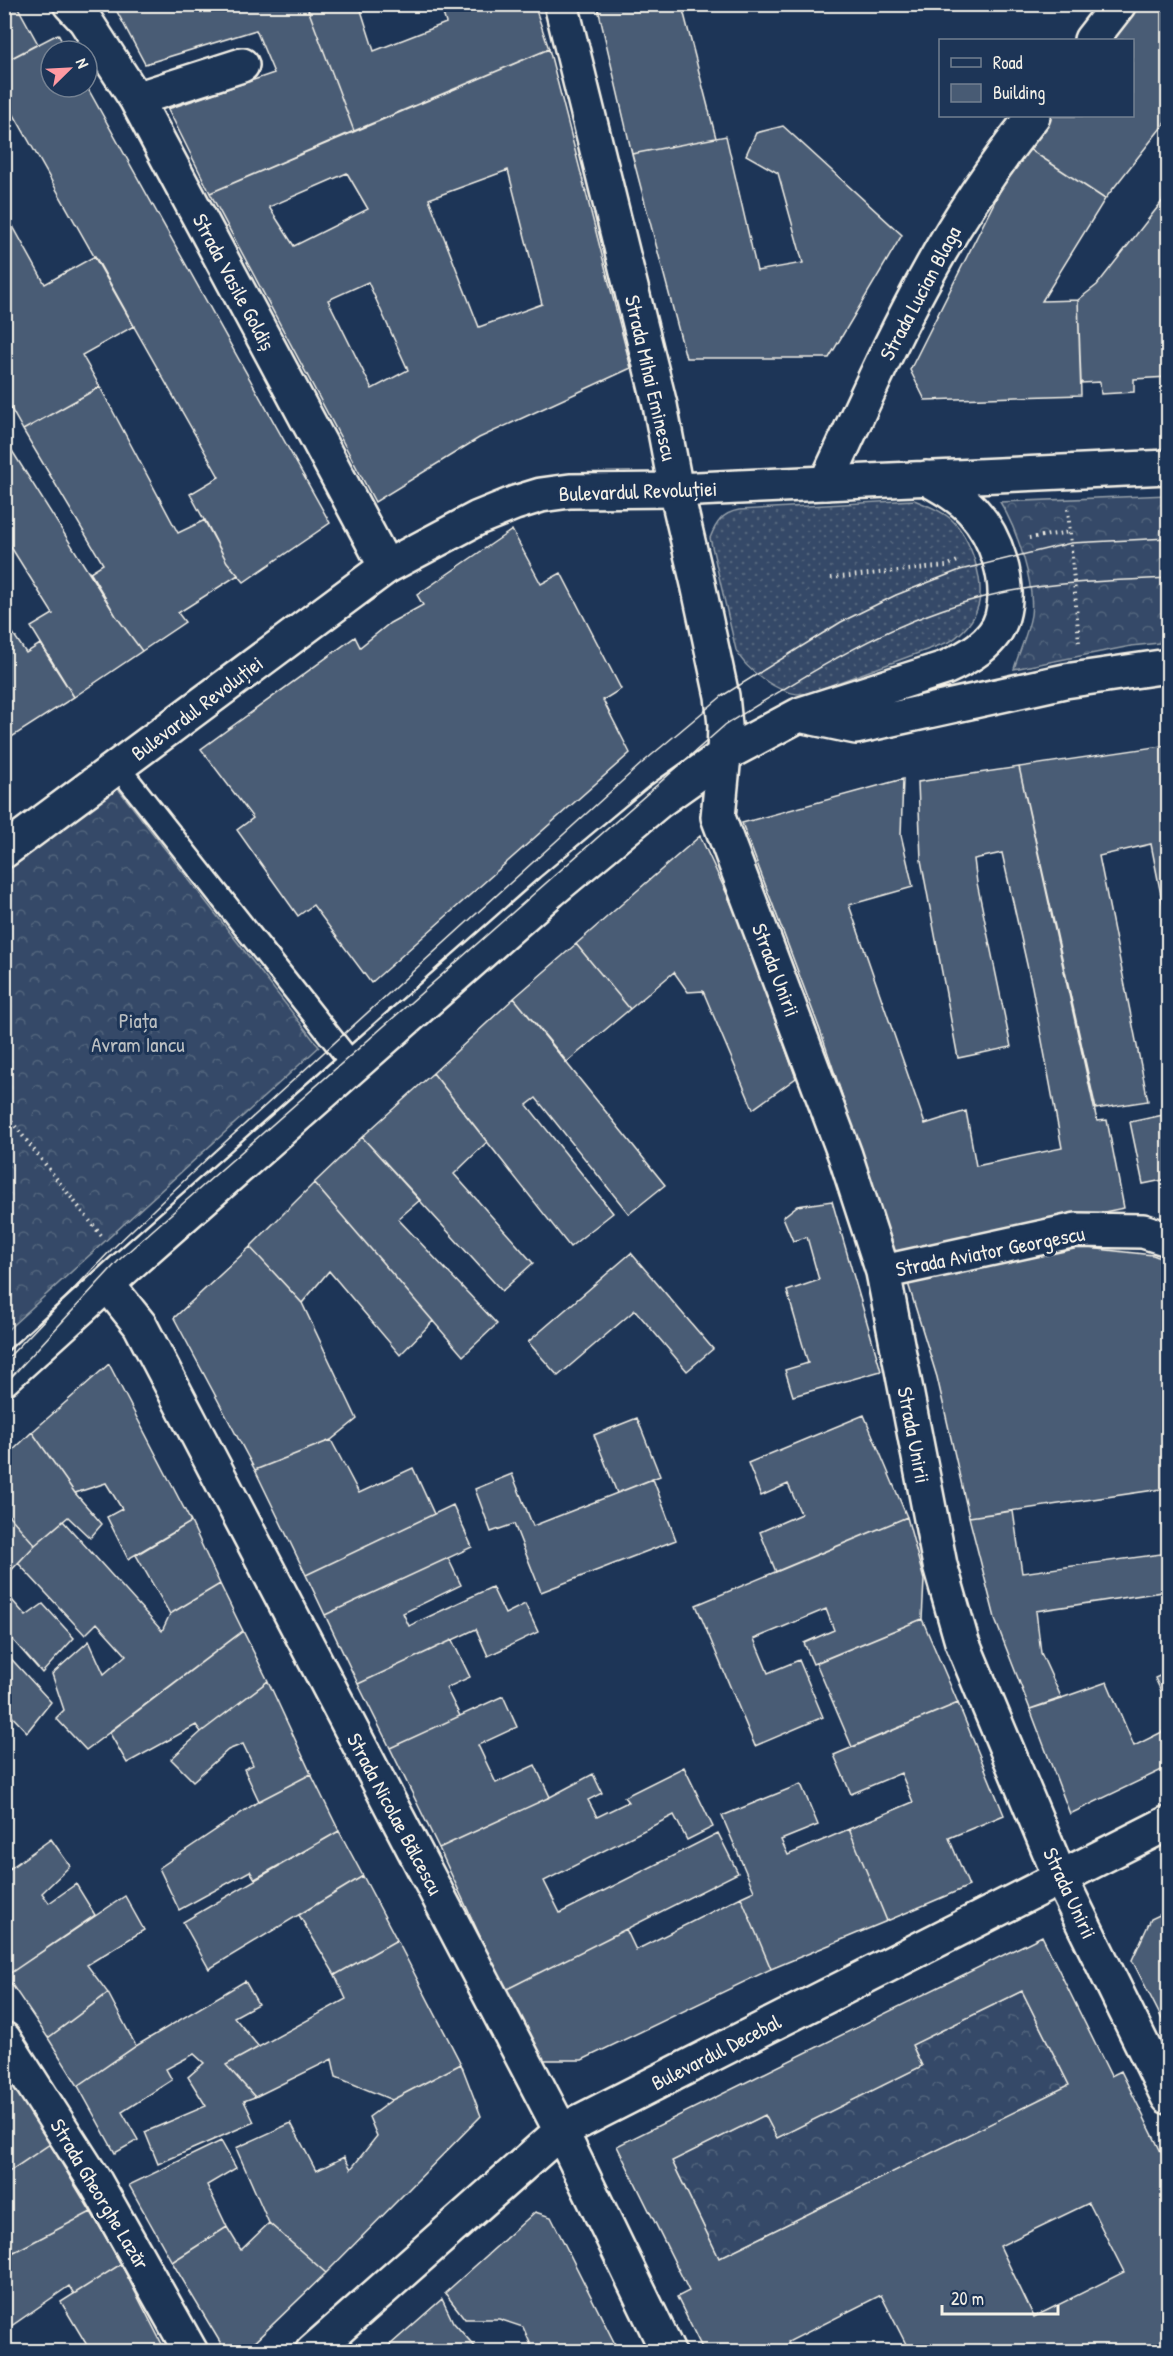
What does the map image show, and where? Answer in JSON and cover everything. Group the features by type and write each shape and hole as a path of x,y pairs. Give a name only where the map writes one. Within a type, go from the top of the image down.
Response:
{"street":[{"name":"Strada Vasile Goldiș","path":"70,4 85,20 136,99 386,567"},
{"name":"Strada Mihai Eminescu","path":"561,4 660,405 676,490 722,696 725,725 724,755"},
{"path":"1092,39 1119,4"},
{"path":"136,99 242,65"},
{"name":"Strada Lucian Blaga","path":"826,483 930,268 1007,148 1032,117"},
{"name":"Bulevardul Revoluției","path":"118,767 386,567 478,518 541,495 570,491 676,490 1168,468"},
{"path":"4,1378 354,1065 552,891 659,801 724,755 799,715 945,668 967,658 981,648 1002,618 1003,576 993,543 972,510 952,493 926,478"},
{"path":"799,715 856,727 1082,678 1168,666"},
{"name":"Strada Unirii","path":"724,755 718,817 837,1133 883,1272 940,1565 959,1631 1060,1877 1168,2097"},
{"path":"4,851 118,767"},
{"name":"Strada Aviator Georgescu","path":"883,1272 1076,1230 1143,1231 1168,1239"},
{"name":"Strada Nicolae Bălcescu","path":"117,1276 140,1325 561,2131 668,2352"},
{"name":"Bulevardul Decebal","path":"312,2352 561,2131 1168,1823"},
{"name":"Strada Gheorghe Lazăr","path":"4,2039 96,2183 191,2352"}],"lane":[{"path":"118,767 354,1065"}],"path":[{"path":"1065,472 1082,678"},
{"path":"831,578 946,566 993,543 1070,532"},
{"path":"4,1112 117,1276"}],"green space":[{"path":"1168,495 1168,642 1131,646 1014,669 1030,622 1032,602 1027,572 1018,541 1000,502"},
{"path":"914,500 938,510 951,519 964,537 975,561 980,598 975,614 963,631 951,641 805,694 792,693 773,685 755,673 740,658 736,650 710,538 720,520 739,510"},
{"name":"Piața Avram Iancu","path":"116,786 319,1047 5,1332 5,870"},
{"path":"1022,1991 1069,2085 719,2258 672,2161 765,2115 777,2137 922,2066 912,2045"}],"building":[{"path":"4,4 16,4 38,44 4,62"},
{"path":"117,4 306,4 354,131 210,193 168,109 274,73 256,30 145,64 114,6"},
{"path":"306,4 359,4 374,51 446,23 440,4 534,4 549,49 354,131"},
{"path":"597,4 692,4 682,6 716,138 632,154"},
{"path":"1136,4 1168,4 1168,119 1105,199 1023,145 1046,117 1134,117 1134,39 1108,39"},
{"path":"58,34 61,39 48,39"},
{"path":"39,44 39,99 94,99 330,523 244,582 227,562 190,494 219,477 4,97 4,62"},
{"path":"549,49 631,368 479,438 375,502 210,193","holes":["508,170 542,304 479,327 429,199","347,173 368,209 294,246 269,207","368,282 408,370 372,389 328,300"]},
{"path":"783,126 902,235 829,358 686,358 632,154 726,136 757,271 803,263 778,173 746,155 756,133"},
{"path":"1023,145 1105,199 1042,301 1078,300 1081,395 925,400 910,370"},
{"path":"1168,194 1168,377 1134,379 1134,392 1101,394 1100,382 1081,383 1078,300 1097,285"},
{"path":"4,210 45,284 95,256 134,326 82,355 100,387 23,430 4,396"},
{"path":"100,387 178,533 205,520 227,562 238,575 178,613 185,622 142,651 116,616 90,572 103,564 23,430"},
{"path":"4,438 116,616 142,651 74,697 31,627 53,614 4,536"},
{"path":"512,530 541,584 561,573 621,689 603,700 630,753 371,983 313,905 298,916 237,830 253,818 201,749 355,637 360,647 390,623 423,605 417,595"},
{"path":"4,620 26,653 40,644 74,697 4,742"},
{"path":"1168,745 1168,931 1151,844 1099,856 1148,1101 1096,1109 1019,767"},
{"path":"1019,767 1097,1121 1107,1120 1124,1208 896,1254 820,1030 742,823 903,779 901,835 913,887 849,905 925,1124 966,1111 976,1166 1062,1148 1032,987 1002,853 974,859 1011,1047 958,1058 921,860 918,782"},
{"path":"700,836 739,920 796,1078 753,1109 703,991 688,992 674,972 630,1009 576,944"},
{"path":"576,944 630,1009 567,1062 514,998"},
{"path":"514,998 665,1185 629,1214 536,1098 527,1105 613,1213 570,1247 433,1073"},
{"path":"433,1073 487,1142 454,1174 533,1263 502,1291 362,1137"},
{"path":"1168,1114 1168,1179 1143,1184 1130,1122"},
{"path":"362,1137 420,1200 398,1219 497,1324 463,1356 314,1183"},
{"path":"314,1183 433,1321 400,1355 329,1271 302,1303 250,1247"},
{"path":"832,1201 881,1371 793,1396 785,1370 808,1363 787,1291 819,1280 807,1237 793,1241 783,1217 797,1206"},
{"path":"250,1247 302,1303 357,1419 331,1440 255,1470 174,1318"},
{"path":"1079,1247 1153,1255 1168,1261 1168,1488 969,1517 937,1377 907,1280"},
{"path":"631,1253 713,1349 687,1371 635,1310 558,1376 528,1342"},
{"path":"109,1364 191,1522 128,1559 107,1517 122,1509 106,1483 75,1493 32,1432"},
{"path":"864,1415 907,1517 776,1572 760,1532 801,1514 788,1484 761,1496 748,1463"},
{"path":"637,1418 660,1476 617,1493 594,1435"},
{"path":"32,1432 75,1493 102,1524 90,1538 68,1517 35,1545 4,1510 4,1459"},
{"path":"331,1440 359,1493 413,1468 434,1514 306,1575 255,1470"},
{"path":"512,1474 533,1526 653,1479 676,1540 541,1592 514,1524 491,1532 475,1489"},
{"path":"453,1505 472,1547 325,1615 306,1575"},
{"path":"4,1510 35,1545 4,1578"},
{"path":"1013,1511 1022,1573 1168,1553 1168,1591 1036,1611 1041,1653 1062,1699 1030,1709 996,1622 969,1517"},
{"path":"907,1517 924,1580 922,1619 813,1664 804,1643 834,1630 826,1609 754,1639 768,1673 799,1660 823,1717 755,1746 696,1605"},
{"path":"63,1521 162,1631 170,1614 220,1584 243,1631 86,1750 56,1718 64,1710 52,1674 89,1641 104,1674 126,1655 97,1623 85,1635 18,1563"},
{"path":"191,1522 220,1584 170,1614 136,1555"},
{"path":"448,1558 461,1585 403,1613 409,1626 492,1587 505,1614 525,1604 538,1632 488,1656 476,1629 358,1684 325,1615"},
{"path":"4,1591 26,1616 43,1604 74,1638 42,1673 4,1630"},
{"path":"922,1619 958,1703 852,1747 816,1663"},
{"path":"243,1631 268,1681 201,1732 196,1725 127,1763 109,1732"},
{"path":"452,1640 470,1677 446,1688 460,1716 390,1748 358,1684"},
{"path":"4,1651 51,1702 27,1732 4,1708"},
{"path":"1168,1672 1168,1706 1155,1678"},
{"path":"268,1681 311,1774 259,1801 244,1769 253,1765 243,1744 228,1750 193,1781 171,1759 201,1732"},
{"path":"1107,1682 1134,1746 1168,1729 1168,1767 1070,1814 1030,1709"},
{"path":"503,1696 517,1727 478,1745 496,1783 535,1765 550,1797 439,1848 390,1748"},
{"path":"958,1703 1004,1815 949,1838 969,1886 887,1921 849,1829 913,1802 901,1773 851,1794 834,1755"},
{"path":"684,1767 713,1827 687,1840 674,1815 544,1881 560,1913 718,1833 738,1873 505,1990 439,1848 550,1797 593,1774 602,1793 588,1800 597,1817 628,1802 624,1797"},
{"path":"311,1774 339,1831 255,1879 250,1871 179,1910 159,1868 259,1801"},
{"path":"801,1784 818,1825 781,1840 788,1855 849,1829 887,1921 771,1969 741,1897 754,1891 722,1816"},
{"path":"339,1831 363,1876 209,1969 183,1922"},
{"path":"51,1839 70,1866 42,1893 49,1903 76,1884 95,1915 6,1976 4,1873"},
{"path":"4,1860 11,1869 4,1873"},
{"path":"363,1876 397,1940 335,1975 299,1915"},
{"path":"125,1896 144,1930 87,1965 108,1993 48,2038 6,1976"},
{"path":"741,1897 771,1969 582,2060 538,2060 505,1990 626,1929 636,1950"},
{"path":"1168,1911 1168,2031 1132,1960 1151,1919"},
{"path":"1042,1936 1111,2076 1121,2071 1168,2166 1168,2352 910,2352 881,2295 788,2342 793,2352 704,2352 677,2297 689,2291 617,2146","holes":["1022,1991 1069,2085 719,2258 672,2161 765,2115 777,2138 922,2066 912,2045","1089,2203 1124,2272 1034,2317 1000,2246"]},
{"path":"397,1940 461,2064 392,2100 336,2077 332,2059 255,2097 226,2065 346,1999 335,1975"},
{"path":"245,1981 258,2004 234,2017 259,2047 226,2065 255,2097 244,2101 254,2122 158,2164 145,2132 206,2106 188,2077 204,2063 194,2054 166,2069 172,2080 122,2112 138,2140 115,2153 78,2086 136,2046"},
{"path":"108,1993 136,2046 78,2086 48,2038"},
{"path":"461,2064 481,2116 326,2273 269,2223 236,2148 291,2123 316,2171 344,2157 351,2169 377,2136 369,2117 392,2100"},
{"path":"9,2076 50,2144 4,2175 4,2079"},
{"path":"221,2141 236,2168 207,2185 227,2227 172,2262 129,2185"},
{"path":"50,2144 91,2212 14,2252 4,2238 4,2175"},
{"path":"91,2212 121,2264 74,2294 69,2286 4,2331 4,2259"},
{"path":"535,2212 551,2217 619,2352 534,2352 523,2327 499,2319 465,2319 445,2293"},
{"path":"269,2223 326,2273 244,2352 226,2352 172,2262 227,2227 241,2250"},
{"path":"121,2264 166,2352 91,2352 61,2302"},
{"path":"442,2299 453,2322 477,2349 474,2352 382,2352"}],"tram line":[{"path":"4,1362 112,1249 212,1154 641,764 722,696 841,622 896,595 960,570 1071,543 1168,538"},
{"path":"4,1385 120,1259 725,725 843,654 905,624 969,601 1043,586 1168,578"}]}
